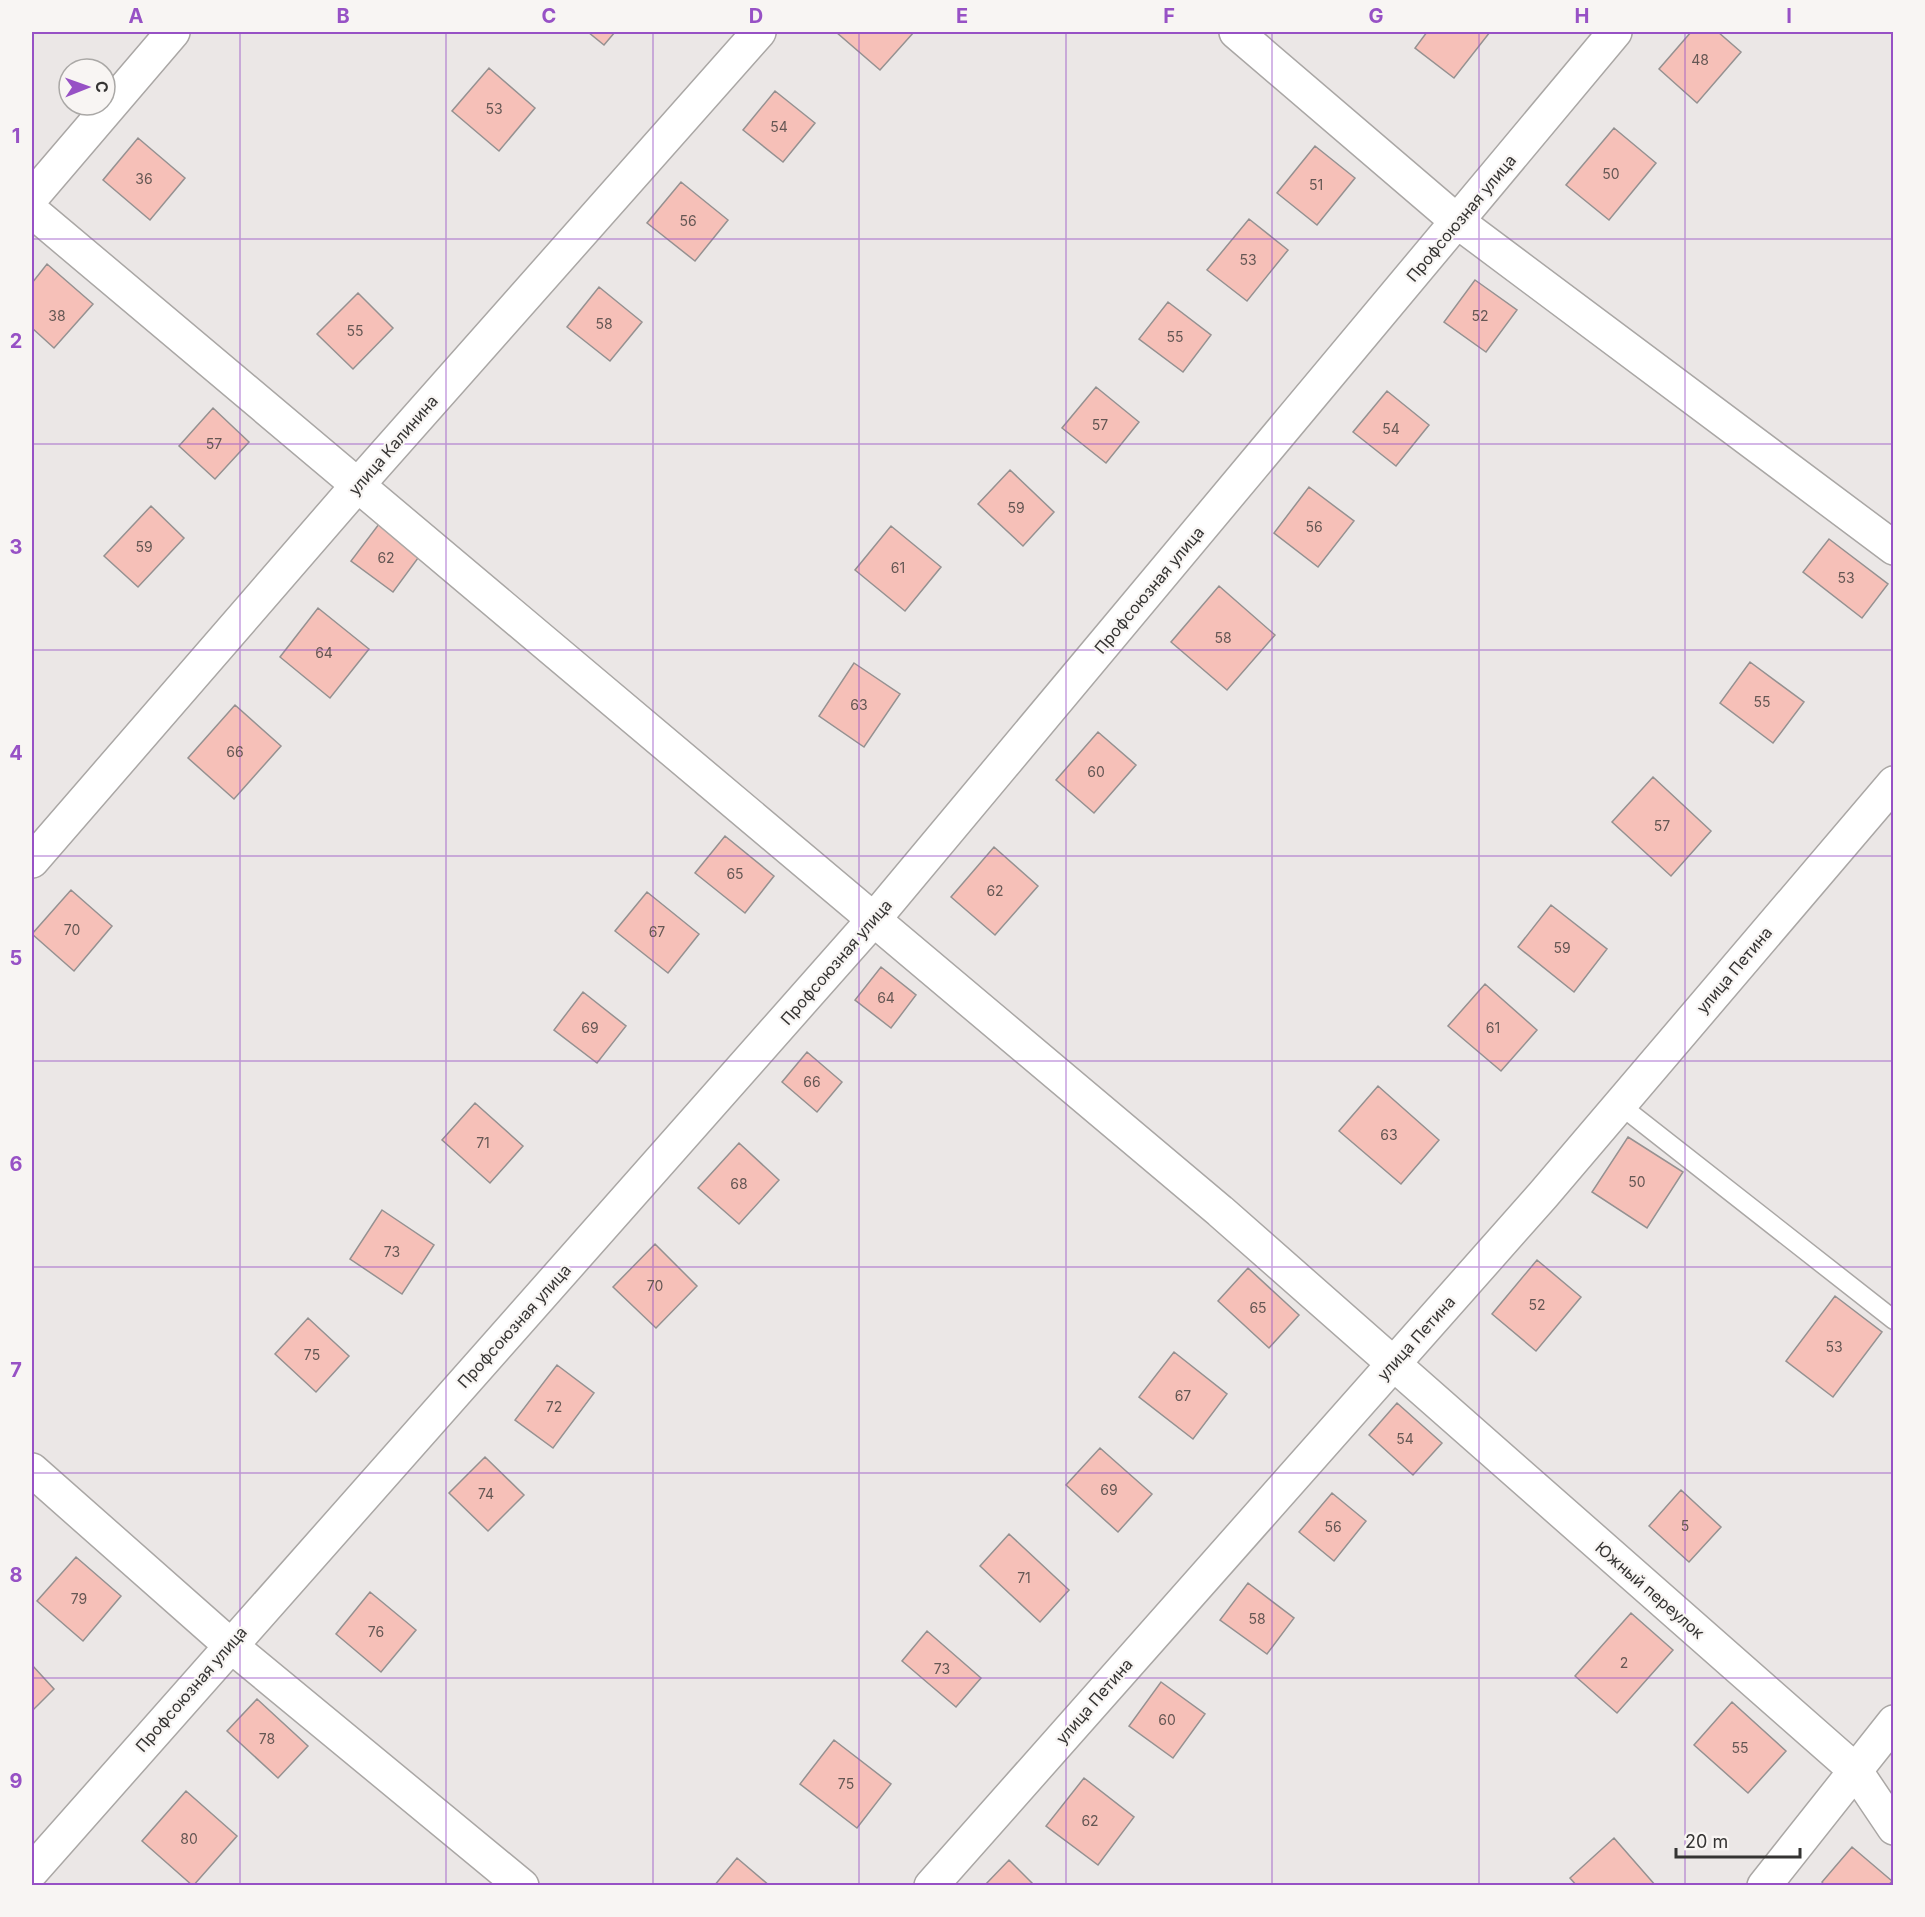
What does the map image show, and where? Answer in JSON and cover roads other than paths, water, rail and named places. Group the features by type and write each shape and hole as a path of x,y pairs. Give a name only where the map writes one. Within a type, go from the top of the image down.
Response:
{"street":[{"path":"32,197 173,32"},
{"name":"улица Калинина","path":"32,861 356,487 759,32"},
{"path":"1236,32 1458,222 1893,548"},
{"name":"Профсоюзная улица","path":"32,1871 875,918 1615,32"},
{"name":"Южный переулок","path":"32,211 356,487 875,918 1220,1211 1855,1770 1893,1828"},
{"name":"улица Петина","path":"931,1886 1620,1105 1893,783"},
{"path":"32,1470 230,1645 522,1886"},
{"path":"1764,1886 1893,1722"}],"lane":[{"path":"1620,1105 1893,1320"}]}
